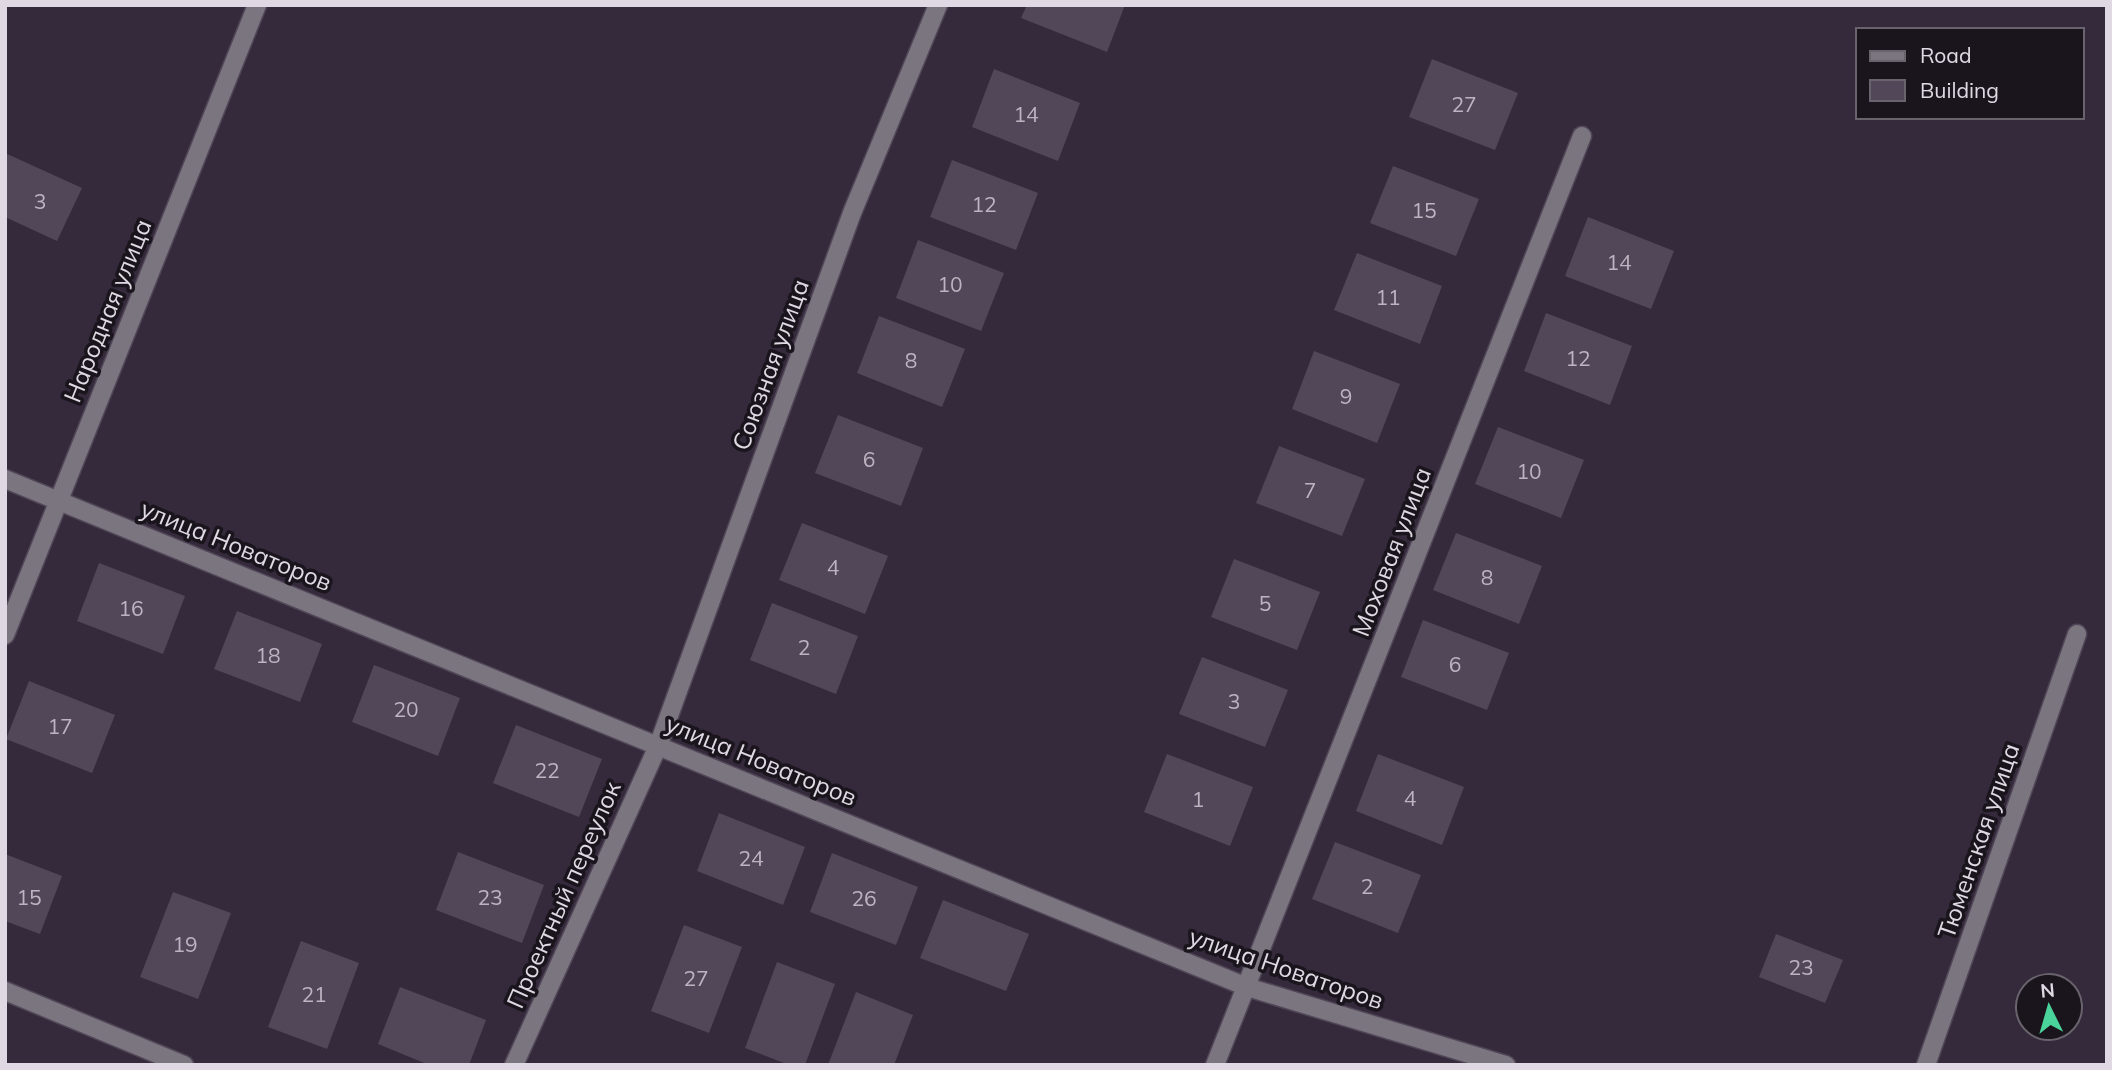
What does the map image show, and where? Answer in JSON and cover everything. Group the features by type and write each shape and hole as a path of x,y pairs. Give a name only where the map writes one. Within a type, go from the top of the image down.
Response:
{"street":[{"name":"Народная улица","path":"5,635 257,5"},
{"name":"Союзная улица","path":"658,746 847,226 938,5"},
{"name":"Моховая улица","path":"1247,987 1582,136"},
{"name":"улица Новаторов","path":"5,479 1247,987 1506,1065"},
{"name":"Тюменская улица","path":"1926,1065 2077,634"},
{"name":"Проектный переулок","path":"514,1065 658,746"},
{"path":"1216,1065 1247,987"},
{"path":"5,991 184,1065"}],"building":[{"path":"1027,5 1125,5 1107,52 1021,18"},
{"path":"1432,59 1518,93 1495,150 1409,117"},
{"path":"994,69 1080,103 1058,161 972,127"},
{"path":"5,153 82,188 57,241 5,217"},
{"path":"952,160 1038,193 1016,250 930,217"},
{"path":"1393,166 1479,199 1456,256 1370,223"},
{"path":"1588,217 1674,251 1651,309 1565,276"},
{"path":"918,240 1004,273 981,331 896,298"},
{"path":"1357,253 1442,286 1420,344 1334,310"},
{"path":"1546,313 1632,346 1610,405 1524,371"},
{"path":"879,316 965,349 942,407 857,373"},
{"path":"1314,351 1400,384 1377,443 1292,409"},
{"path":"838,415 923,448 901,506 815,473"},
{"path":"1498,427 1584,460 1561,518 1475,484"},
{"path":"1279,446 1365,479 1342,536 1256,503"},
{"path":"802,523 888,556 865,614 779,580"},
{"path":"1456,533 1542,566 1519,624 1433,590"},
{"path":"1234,559 1320,592 1297,650 1211,617"},
{"path":"99,563 185,596 163,654 77,621"},
{"path":"772,603 858,636 836,694 750,660"},
{"path":"237,611 322,644 300,702 214,669"},
{"path":"1423,620 1509,653 1487,710 1401,677"},
{"path":"1202,657 1288,690 1265,747 1179,714"},
{"path":"374,665 460,698 438,756 352,722"},
{"path":"29,681 115,715 92,773 6,739"},
{"path":"516,725 602,759 579,817 493,783"},
{"path":"1167,754 1253,787 1230,846 1144,812"},
{"path":"1378,754 1464,787 1442,845 1356,811"},
{"path":"719,813 805,847 783,905 697,871"},
{"path":"1335,842 1421,875 1398,933 1312,899"},
{"path":"458,852 544,885 522,943 436,910"},
{"path":"832,853 918,887 896,945 810,912"},
{"path":"5,854 62,876 40,934 5,921"},
{"path":"173,892 231,913 198,999 140,977"},
{"path":"943,900 1029,934 1006,991 920,958"},
{"path":"684,925 742,947 709,1033 651,1011"},
{"path":"1776,934 1843,960 1825,1003 1759,977"},
{"path":"301,941 359,963 327,1049 268,1027"},
{"path":"777,962 835,984 805,1065 789,1065 745,1048"},
{"path":"400,987 486,1020 469,1065 429,1065 378,1044"},
{"path":"856,992 913,1015 894,1065 828,1065"}]}
